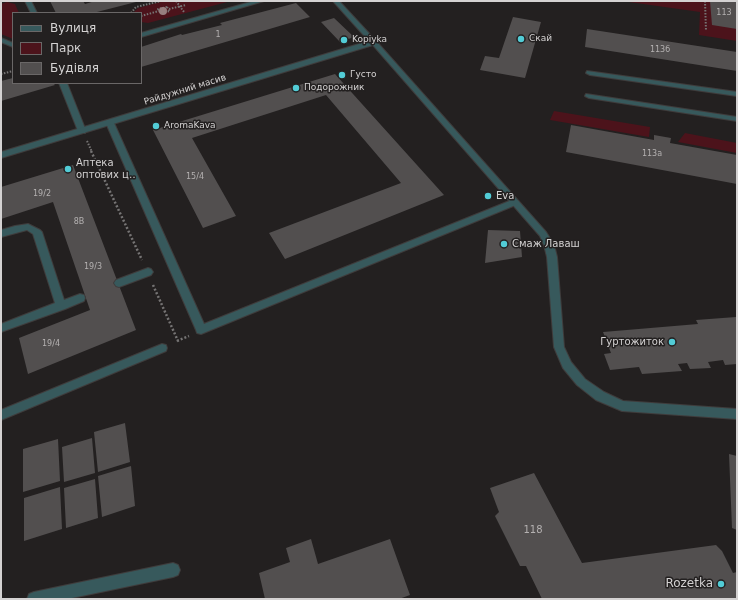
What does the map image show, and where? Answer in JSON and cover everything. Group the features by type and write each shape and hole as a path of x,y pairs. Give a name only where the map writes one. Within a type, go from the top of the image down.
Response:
{"street":[{"path":"28,1 34,12"},
{"path":"142,35 261,1"},
{"path":"336,1 543,234 549,245 552,257 559,346 567,365 581,382 600,396 622,406 737,414"},
{"path":"1,40 12,45"},
{"name":"Райдужний масив","path":"1,155 374,42"},
{"path":"590,72 737,94"},
{"path":"63,84 82,131"},
{"path":"589,96 737,119"},
{"path":"110,123 201,330 515,202"},
{"path":"1,234 15,229 28,227 37,232 61,306"},
{"path":"119,283 148,272"},
{"path":"1,328 80,298"},
{"path":"1,415 162,348"},
{"path":"34,599 173,570"}],"path":[{"path":"132,12 136,7 161,1"},
{"path":"176,1 186,14"},
{"path":"705,1 706,32"},
{"path":"159,11 158,9 167,7 169,9 186,5"},
{"path":"142,16 159,11 161,13 170,11 169,9"},
{"path":"1,74 12,71"},
{"path":"82,131 148,272 178,341"},
{"path":"162,348 201,330"}],"green space":[{"path":"164,1 231,1 148,23 142,22 142,12 134,12 138,8"},
{"path":"622,1 737,1 737,41 699,35 700,12"},
{"path":"7,2 15,4 19,12 12,12 12,39 1,34 1,4"},
{"path":"554,111 650,127 649,137 550,120"},
{"path":"685,133 737,143 737,153 678,142"}],"building":[{"path":"50,1 83,1 85,4 95,1 136,2 97,12 56,12"},
{"path":"710,1 737,1 737,29 712,25"},
{"path":"296,3 310,17 142,67 142,47 181,34 222,25 220,23"},
{"name":"Скай","path":"513,17 541,22 525,78 480,70 485,56 499,58"},
{"path":"334,18 354,37 340,42 321,22"},
{"path":"587,29 737,52 737,71 585,47"},
{"path":"335,74 444,195 285,259 269,233 401,183 326,95 192,138 236,216 203,228 153,130"},
{"path":"12,78 12,84 55,85 1,101 1,81"},
{"path":"571,125 654,140 654,135 671,138 670,143 737,155 737,184 566,152"},
{"path":"73,165 136,330 28,374 19,338 90,310 53,202 1,219 1,187"},
{"name":"Смаж Лаваш","path":"488,230 520,231 522,257 485,263"},
{"name":"Гуртожиток","path":"736,317 737,364 725,365 723,360 708,362 711,368 690,369 687,363 678,364 682,371 642,374 639,367 610,370 604,354 611,353 603,332 698,324 696,320"},
{"path":"125,423 130,462 98,472 94,432"},
{"path":"92,438 95,473 64,482 62,447"},
{"path":"58,439 60,481 23,492 23,449"},
{"path":"729,454 737,456 737,530 732,528"},
{"path":"131,466 135,506 102,517 98,476"},
{"path":"534,473 582,563 716,545 722,551 733,573 737,572 737,599 542,599 526,566 520,566 495,516 499,512 490,488"},
{"path":"95,479 98,518 66,528 64,488"},
{"path":"60,487 62,529 24,541 24,498"},
{"path":"311,539 318,564 390,539 410,595 399,599 265,599 259,573 290,562 286,548"}],"place":[{"name":"Скай","path":"521,39"},
{"name":"Kopiyka","path":"344,40"},
{"name":"Густо","path":"342,75"},
{"name":"Подорожник","path":"296,88"},
{"name":"AromaKava","path":"156,126"},
{"name":"Аптека оптових ц‥","path":"68,169"},
{"name":"Eva","path":"488,196"},
{"name":"Смаж Лаваш","path":"504,244"},
{"name":"Гуртожиток","path":"672,342"},
{"name":"Rozetka","path":"721,584"}]}
